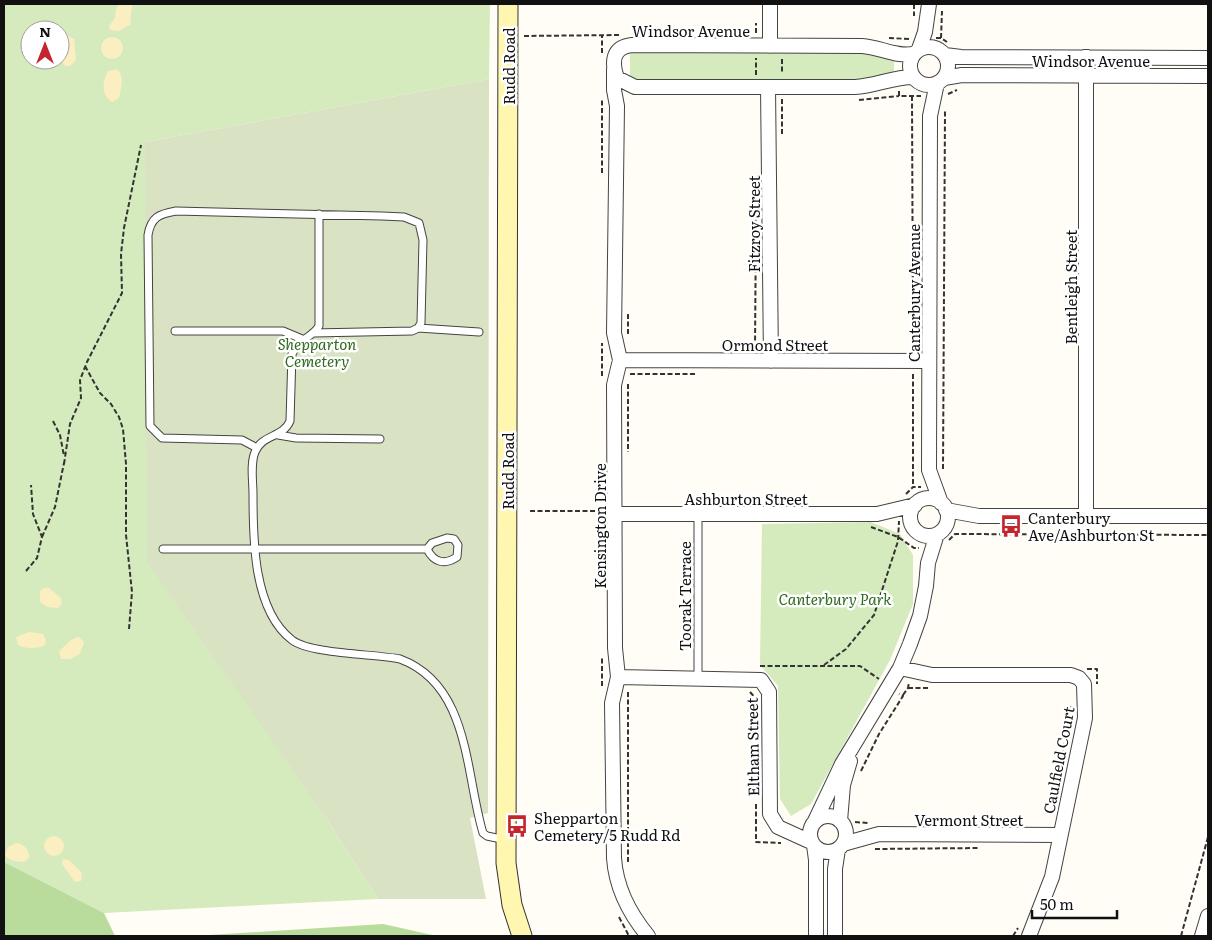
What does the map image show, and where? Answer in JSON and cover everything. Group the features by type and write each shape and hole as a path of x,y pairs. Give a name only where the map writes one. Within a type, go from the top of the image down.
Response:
{"street":[{"name":"Rudd Road","path":"508,4 506,840 510,892 522,936"},
{"path":"770,4 770,46"},
{"path":"614,69 617,78 635,87 773,96 868,87 910,79 909,64 931,46 929,8"},
{"name":"Windsor Avenue","path":"614,69 614,57 623,46 862,46 899,55 931,46 960,57 1208,58"},
{"name":"Canterbury Avenue","path":"917,503 929,470 930,116 932,91 948,68 931,46"},
{"name":"Bentleigh Street","path":"1086,57 1086,516"},
{"name":"Kensington Drive","path":"614,69 614,90 617,106 614,333 625,365 614,385 609,512 615,648 623,677 612,703 615,877 625,902 648,936"},
{"name":"Windsor Avenue","path":"910,79 930,85 932,91 962,76 1208,76"},
{"path":"617,106 622,95 635,87"},
{"name":"Fitzroy Street","path":"770,360 773,96"},
{"name":"Ormond Street","path":"625,365 770,360 929,361"},
{"name":"Canterbury Avenue","path":"929,470 943,506"},
{"path":"907,521 917,503 932,499 943,506 979,516 1206,517"},
{"path":"816,936 816,860 812,843 814,824 834,779 900,668 920,616 926,586 928,548 941,531 948,516 943,506"},
{"name":"Ashburton Street","path":"609,512 877,514 907,521"},
{"path":"907,521 924,535 941,531 979,516"},
{"path":"907,521 928,548"},
{"name":"Caulfield Court","path":"900,668 932,675 1071,675 1079,678 1084,684 1084,718 1053,835 1052,877 1029,936"},
{"name":"Eltham Street","path":"623,677 752,678 765,683 768,692 770,814 778,827 787,830"},
{"path":"835,936 835,869 840,847 846,834 847,823 844,785 856,743"},
{"path":"787,830 814,824 827,816 847,823"},
{"name":"Vermont Street","path":"847,823 879,834 1053,835"},
{"path":"787,830 826,852 840,847"},
{"name":"Vermont Street","path":"840,847 879,834"},
{"path":"1202,936 1208,916"}],"lane":[{"path":"256,448 242,440 162,438 150,426 150,228 152,220 157,215 176,211 319,214 404,217 419,223 423,240 421,323 418,328"},
{"path":"319,214 319,326 313,333 296,344 292,354 290,421 288,428 278,435 264,440 256,448 252,459 254,549 266,603 275,622 293,641 310,648 400,659 415,664 431,677 447,696 458,723 483,833 487,836 506,840"},
{"path":"313,333 412,331 418,328 479,332"},
{"path":"175,331 283,330 302,339"},
{"path":"278,435 296,438 380,439"},
{"name":"Toorak Terrace","path":"698,514 698,678"},
{"path":"446,538 454,539 458,545 457,556 445,563 430,556 427,550 432,543 446,538"},
{"path":"163,550 427,550"}],"path":[{"path":"931,46 942,4"},
{"path":"899,55 899,40 958,51 960,57"},
{"path":"856,100 899,96 964,86 962,76"},
{"path":"899,96 910,79"},
{"path":"913,487 913,361 932,91"},
{"path":"932,91 943,477"},
{"path":"26,571 37,558 42,537 54,507 64,464 70,424 81,398 80,380 85,366 122,293 121,254 124,228 141,145"},
{"path":"625,365 628,308"},
{"path":"85,366 100,393 111,404 119,417 123,430 126,464 126,535 132,592 130,628"},
{"path":"628,384 628,452"},
{"path":"52,421 60,435 64,464"},
{"path":"31,484 34,514 42,537"},
{"path":"530,511 609,512"},
{"path":"822,666 846,649 874,615 898,537 907,521"},
{"path":"862,528 872,528 898,537 914,548 939,548 956,534 1208,535"},
{"path":"757,666 860,666 903,696 879,734 858,777"},
{"path":"1078,669 1097,669 1097,685"},
{"path":"623,677 628,867"},
{"path":"908,688 938,688"},
{"path":"749,691 756,699 756,709"},
{"path":"1053,835 1071,705"},
{"path":"756,804 756,842 786,844"},
{"path":"1181,936 1208,837"},
{"path":"875,849 985,848"},
{"path":"1013,936 1022,920"}],"green space":[{"path":"4,4 490,4 489,79 145,142 324,815 378,899 104,913 4,862"},
{"path":"630,52 867,52 894,60 894,75 866,82 630,82"},
{"name":"Shepparton Cemetery","path":"489,79 488,813 470,818 486,899 378,899 324,815 147,562 145,142"},
{"name":"Canterbury Park","path":"871,522 900,534 913,555 913,604 890,660 811,804 791,816 780,799 778,686 760,665 762,524"},
{"path":"4,862 104,913 115,936 4,936"},
{"path":"383,924 437,936 193,936"}],"sand":[{"path":"119,4 132,5 130,25 119,31 110,30 109,26 115,18 116,9"},
{"path":"70,37 74,39 76,60 70,66"},
{"path":"112,37 120,40 123,48 120,56 112,59 104,56 101,48 104,40"},
{"path":"117,69 122,79 121,87 119,98 112,102 104,92 104,84 108,71"},
{"path":"44,588 49,588 61,598 62,604 58,608 47,607 40,602 40,591"},
{"path":"29,632 43,634 46,640 45,645 32,648 18,645 16,637"},
{"path":"79,637 84,642 80,654 70,659 61,659 59,652 70,641"},
{"path":"54,836 61,839 64,846 61,853 54,856 47,853 44,846 47,839"},
{"path":"16,843 24,846 29,852 29,858 24,862 13,861 5,856 8,847"},
{"path":"63,859 69,860 82,873 81,881 75,882 62,864"}],"place":[{"name":"Canterbury Ave/Ashburton St","path":"1011,526"},
{"name":"Shepparton Cemetery/5 Rudd Rd","path":"517,826"}]}
